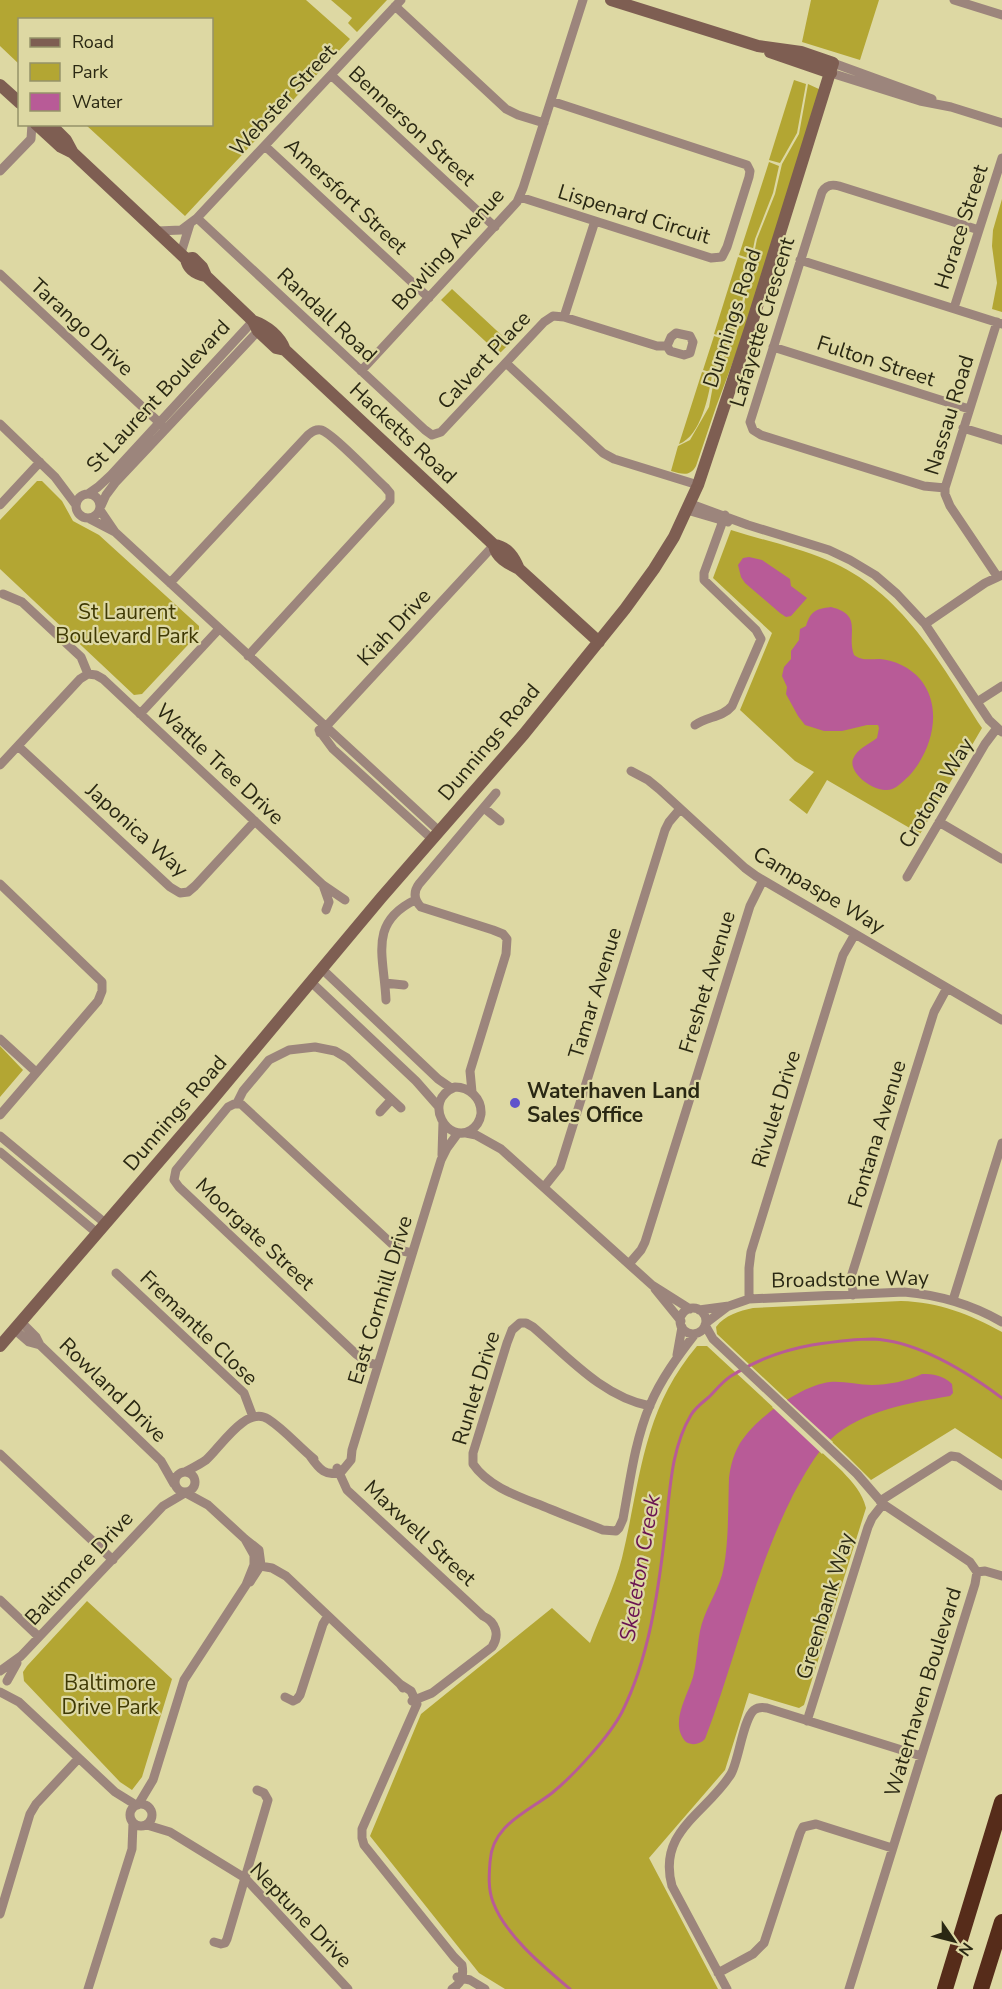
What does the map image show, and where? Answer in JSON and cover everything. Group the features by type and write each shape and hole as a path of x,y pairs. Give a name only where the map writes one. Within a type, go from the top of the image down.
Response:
{"highway":[{"path":"945,1989 1002,1802"},
{"path":"981,1989 1002,1922"}],"street":[{"name":"Bowling Avenue","path":"361,371 520,197 583,0"},
{"path":"611,0 759,46 801,52 832,68 922,95 1002,123"},
{"path":"954,0 1002,15"},
{"path":"398,3 506,109 544,123"},
{"name":"Webster Street","path":"185,259 194,221 398,3"},
{"name":"Dunnings Road","path":"0,1346 524,734 599,642 654,569 674,537 698,484 750,329 832,68"},
{"name":"Bennerson Street","path":"331,75 495,227"},
{"path":"0,85 18,101"},
{"name":"Lispenard Circuit","path":"520,197 711,258 724,255 727,248 750,171 747,165 550,101"},
{"path":"0,171 31,139 34,126"},
{"name":"Hacketts Road","path":"36,126 61,147 73,153 185,259 193,258 202,267 206,276 258,326 282,342 285,350 494,545 502,546 514,557 519,569 599,642"},
{"name":"Hacketts Road","path":"52,126 66,140 73,153"},
{"path":"31,139 40,138 61,147"},
{"name":"Amersfort Street","path":"265,146 429,298"},
{"name":"Horace Street","path":"954,308 1002,158"},
{"name":"Lafayette Crescent","path":"945,488 924,486 761,435 750,425 751,417 825,187 831,184 979,230"},
{"path":"158,231 181,230 194,221"},
{"name":"Randall Road","path":"194,221 424,430 434,435"},
{"path":"564,317 595,221"},
{"path":"800,260 999,323"},
{"name":"Tarango Drive","path":"0,274 166,430"},
{"name":"Calvert Place","path":"434,435 441,432 548,318 553,316 564,317 657,346 667,346"},
{"name":"Nassau Road","path":"999,323 969,409 945,494 950,506 1000,576"},
{"name":"St Laurent Boulevard","path":"85,494 103,483 159,423 258,326"},
{"name":"St Laurent Boulevard","path":"100,508 110,489 258,326"},
{"name":"Fulton Street","path":"773,347 969,409"},
{"path":"506,363 603,453 614,459 698,484"},
{"path":"0,424 56,477 76,505 79,515 115,532"},
{"path":"963,428 1002,440"},
{"path":"170,584 308,435 319,430 330,436 385,487 390,493 390,501 248,656"},
{"path":"0,505 40,462"},
{"path":"56,477 85,494 95,496 115,532 309,712 323,730 436,835"},
{"path":"76,505 85,494"},
{"path":"689,507 803,540 850,560 893,590 925,624 977,702 999,730"},
{"path":"90,519 96,516 100,508"},
{"path":"695,725 705,719 722,715 731,708 760,639 756,630 705,580 704,573 724,518"},
{"name":"Kiah Drive","path":"323,730 494,545"},
{"path":"925,624 1000,576"},
{"path":"0,765 80,679 88,674 83,660 65,642 22,602 1,592"},
{"path":"140,714 219,629"},
{"name":"Wattle Tree Drive","path":"88,674 99,677 323,885 345,900"},
{"path":"977,702 1002,686"},
{"name":"Crotona Way","path":"907,877 985,744 999,730"},
{"name":"Japonica Way","path":"18,746 170,887 180,893 191,890 255,821"},
{"name":"Campaspe Way","path":"631,771 654,784 745,868 1002,1020"},
{"path":"493,1143 483,1127 480,1117 481,1107 472,1092 470,1071 508,946 506,936 423,907 415,900 415,891 496,793"},
{"path":"484,808 500,821"},
{"name":"Tamar Avenue","path":"544,1188 560,1167 665,830 680,809"},
{"path":"939,822 1002,859"},
{"name":"Freshet Avenue","path":"628,1264 645,1242 740,936 755,893 763,880"},
{"path":"0,884 102,982 98,1001 0,1115"},
{"path":"323,885 329,902 326,910"},
{"path":"386,1000 382,939 384,928 397,910 415,900"},
{"name":"Rivulet Drive","path":"749,1299 748,1268 751,1252 843,955 855,934"},
{"path":"322,969 438,1079 454,1088 463,1087 472,1092"},
{"path":"311,982 416,1081 438,1106 443,1122 462,1133 476,1135 493,1143 652,1285 704,1314 705,1324 677,1357 650,1406"},
{"path":"385,983 404,985"},
{"name":"Fontana Avenue","path":"853,1295 852,1274 894,1136 934,1012 947,988"},
{"path":"0,1039 36,1072"},
{"path":"401,1108 342,1055 315,1047 289,1050 269,1060 243,1091 237,1103 250,1110 392,1244 403,1251 412,1253"},
{"path":"438,1106 442,1097 470,1071"},
{"path":"380,1112 392,1100"},
{"name":"Moorgate Street","path":"237,1103 228,1107 178,1166 174,1176 176,1184 357,1354 369,1363 378,1365"},
{"path":"462,1133 474,1128 480,1117"},
{"name":"East Cornhill Drive","path":"441,1160 443,1122"},
{"name":"East Cornhill Drive","path":"338,1470 349,1464 441,1160 447,1148 462,1133"},
{"path":"0,1136 105,1223"},
{"path":"953,1300 1002,1143"},
{"path":"0,1152 97,1233"},
{"name":"Fremantle Close","path":"116,1274 244,1393 253,1414"},
{"path":"652,1285 689,1333 696,1333"},
{"name":"Broadstone Way","path":"694,1309 729,1306 749,1299 904,1292 953,1300 969,1305 1002,1322"},
{"name":"Broadstone Way","path":"705,1324 729,1306"},
{"path":"677,1357 684,1313 694,1309"},
{"name":"Runlet Drive","path":"520,1323 533,1327 593,1380 614,1392 650,1406 641,1429 623,1519 615,1531 603,1530 524,1500 477,1470 472,1462 507,1343 512,1330 520,1323"},
{"name":"Waterhaven Boulevard","path":"705,1324 713,1339 844,1461 881,1503 970,1562 977,1572 849,1989"},
{"name":"Rowland Drive","path":"17,1326 36,1337 40,1345 161,1461 174,1484"},
{"name":"Waterhaven Boulevard","path":"696,1333 713,1339"},
{"name":"Maxwell Street","path":"253,1414 262,1410 268,1413 323,1472 338,1470 347,1490 493,1624 496,1633 492,1647 432,1693 414,1700"},
{"path":"186,1493 194,1488 195,1480 207,1459 243,1417 253,1414"},
{"path":"0,1454 112,1560"},
{"path":"881,1503 951,1456 958,1457 1002,1486"},
{"path":"207,1459 177,1476 174,1484 179,1491 208,1505 245,1539 258,1565"},
{"name":"Rowland Drive","path":"161,1461 185,1472"},
{"path":"185,1472 191,1474 208,1505"},
{"name":"Baltimore Drive","path":"0,1691 5,1687 3,1676 163,1506 174,1484"},
{"name":"Baltimore Drive","path":"163,1506 186,1493"},
{"name":"Greenbank Way","path":"807,1721 868,1527 881,1503"},
{"path":"88,1989 132,1849 152,1818 153,1780 184,1680 258,1565"},
{"path":"258,1565 272,1568 286,1576 400,1684 411,1691 414,1713 407,1723 366,1822 368,1848 454,1957 460,1977 485,1989"},
{"path":"977,1572 984,1571 1002,1576"},
{"path":"0,1600 39,1636"},
{"path":"285,1697 293,1701 297,1700 300,1695 323,1624 328,1616"},
{"path":"3,1676 19,1702"},
{"path":"0,1691 19,1702 115,1792 137,1805 146,1805 151,1811"},
{"path":"727,1989 672,1886 668,1865 670,1850 680,1833 732,1773 749,1717 753,1711 757,1708 767,1708 921,1756"},
{"path":"0,1914 30,1814 36,1804 78,1759"},
{"path":"132,1849 133,1808 153,1780"},
{"path":"214,1942 225,1943 227,1939 268,1800 267,1795 256,1790"},
{"path":"115,1792 132,1819 140,1826 146,1825"},
{"name":"Neptune Drive","path":"151,1811 170,1832"},
{"path":"718,1973 753,1954 764,1943 803,1827 816,1824 892,1848"},
{"name":"Neptune Drive","path":"146,1825 170,1832 245,1878 346,1988"},
{"path":"452,1989 460,1977"}],"green space":[{"path":"0,0 306,0 350,39 185,216 87,126 213,126 213,18 18,18 18,63 0,46"},
{"path":"331,0 387,0 357,32 348,23 352,18"},
{"path":"811,0 879,0 860,60 802,42"},
{"path":"794,80 806,84 797,133 780,163 769,160"},
{"path":"808,84 821,90 740,343 696,466 688,473 671,471 678,446 690,440 709,407 715,375 740,324 757,239 775,194 782,164 799,134"},
{"path":"769,162 779,166 773,193 755,239 751,259 739,255"},
{"path":"1002,199 1002,312 992,309 997,283 992,246 993,230"},
{"path":"738,257 750,261 738,323 730,339 714,334"},
{"path":"452,289 510,343 499,354 441,300"},
{"path":"714,336 729,341 713,373 703,370"},
{"path":"702,372 712,375 703,414 693,433 679,444"},
{"name":"St Laurent Boulevard Park","path":"37,481 42,481 62,501 73,521 99,535 199,626 199,633 142,694 134,695 0,569 0,520"},
{"path":"731,530 815,555 853,573 877,590 917,631 982,728 920,834 827,780 807,814 789,800 814,772 795,761 740,710 772,633 713,578"},
{"path":"0,1046 23,1070 0,1097"},
{"path":"901,1301 953,1310 1002,1332 1002,1459 955,1428 871,1480 717,1334 716,1327 724,1319 753,1308"},
{"path":"697,1346 707,1346 842,1471 860,1492 866,1508 804,1705 799,1708 749,1693 725,1770 649,1858 718,1989 505,1989 479,1973 370,1836 421,1714 552,1608 590,1643 619,1569 646,1447 654,1421 665,1395"},
{"name":"Baltimore Drive Park","path":"87,1601 172,1679 142,1777 132,1790 120,1782 24,1681 23,1672 27,1666"}],"water":[{"path":"743,558 762,560 790,579 791,586 807,598 791,616 786,617 780,613 745,583 738,565"},
{"path":"831,607 841,610 851,620 854,655 863,659 891,661 907,668 920,679 932,703 932,729 924,754 909,776 893,789 875,788 858,775 852,764 857,752 877,738 878,725 867,725 842,731 824,731 805,725 786,694 787,687 782,676 784,667 791,659 791,651 799,640 800,629 806,626 814,612"},
{"path":"922,1374 945,1379 952,1384 953,1393 950,1396 888,1409 857,1421 831,1439 810,1465 793,1495 767,1554 705,1739 696,1744 686,1742 681,1735 679,1719 693,1677 702,1624 722,1575 727,1540 729,1474 735,1454 744,1437 778,1406 818,1385 830,1382 884,1384 904,1381"}],"pier":[{"path":"785,1398 833,1442 822,1454 772,1407"}],"waterway":[{"name":"Skeleton Creek","path":"570,1989 526,1950 499,1914 491,1897 492,1849 497,1838 512,1821 552,1793 580,1766 609,1733 622,1712 646,1648 659,1579 675,1457 684,1429 693,1412 728,1378 760,1360 802,1347 865,1339 890,1341 924,1352 958,1368 1002,1398"}],"place":[{"name":"Waterhaven Land Sales Office","path":"515,1103"}]}
